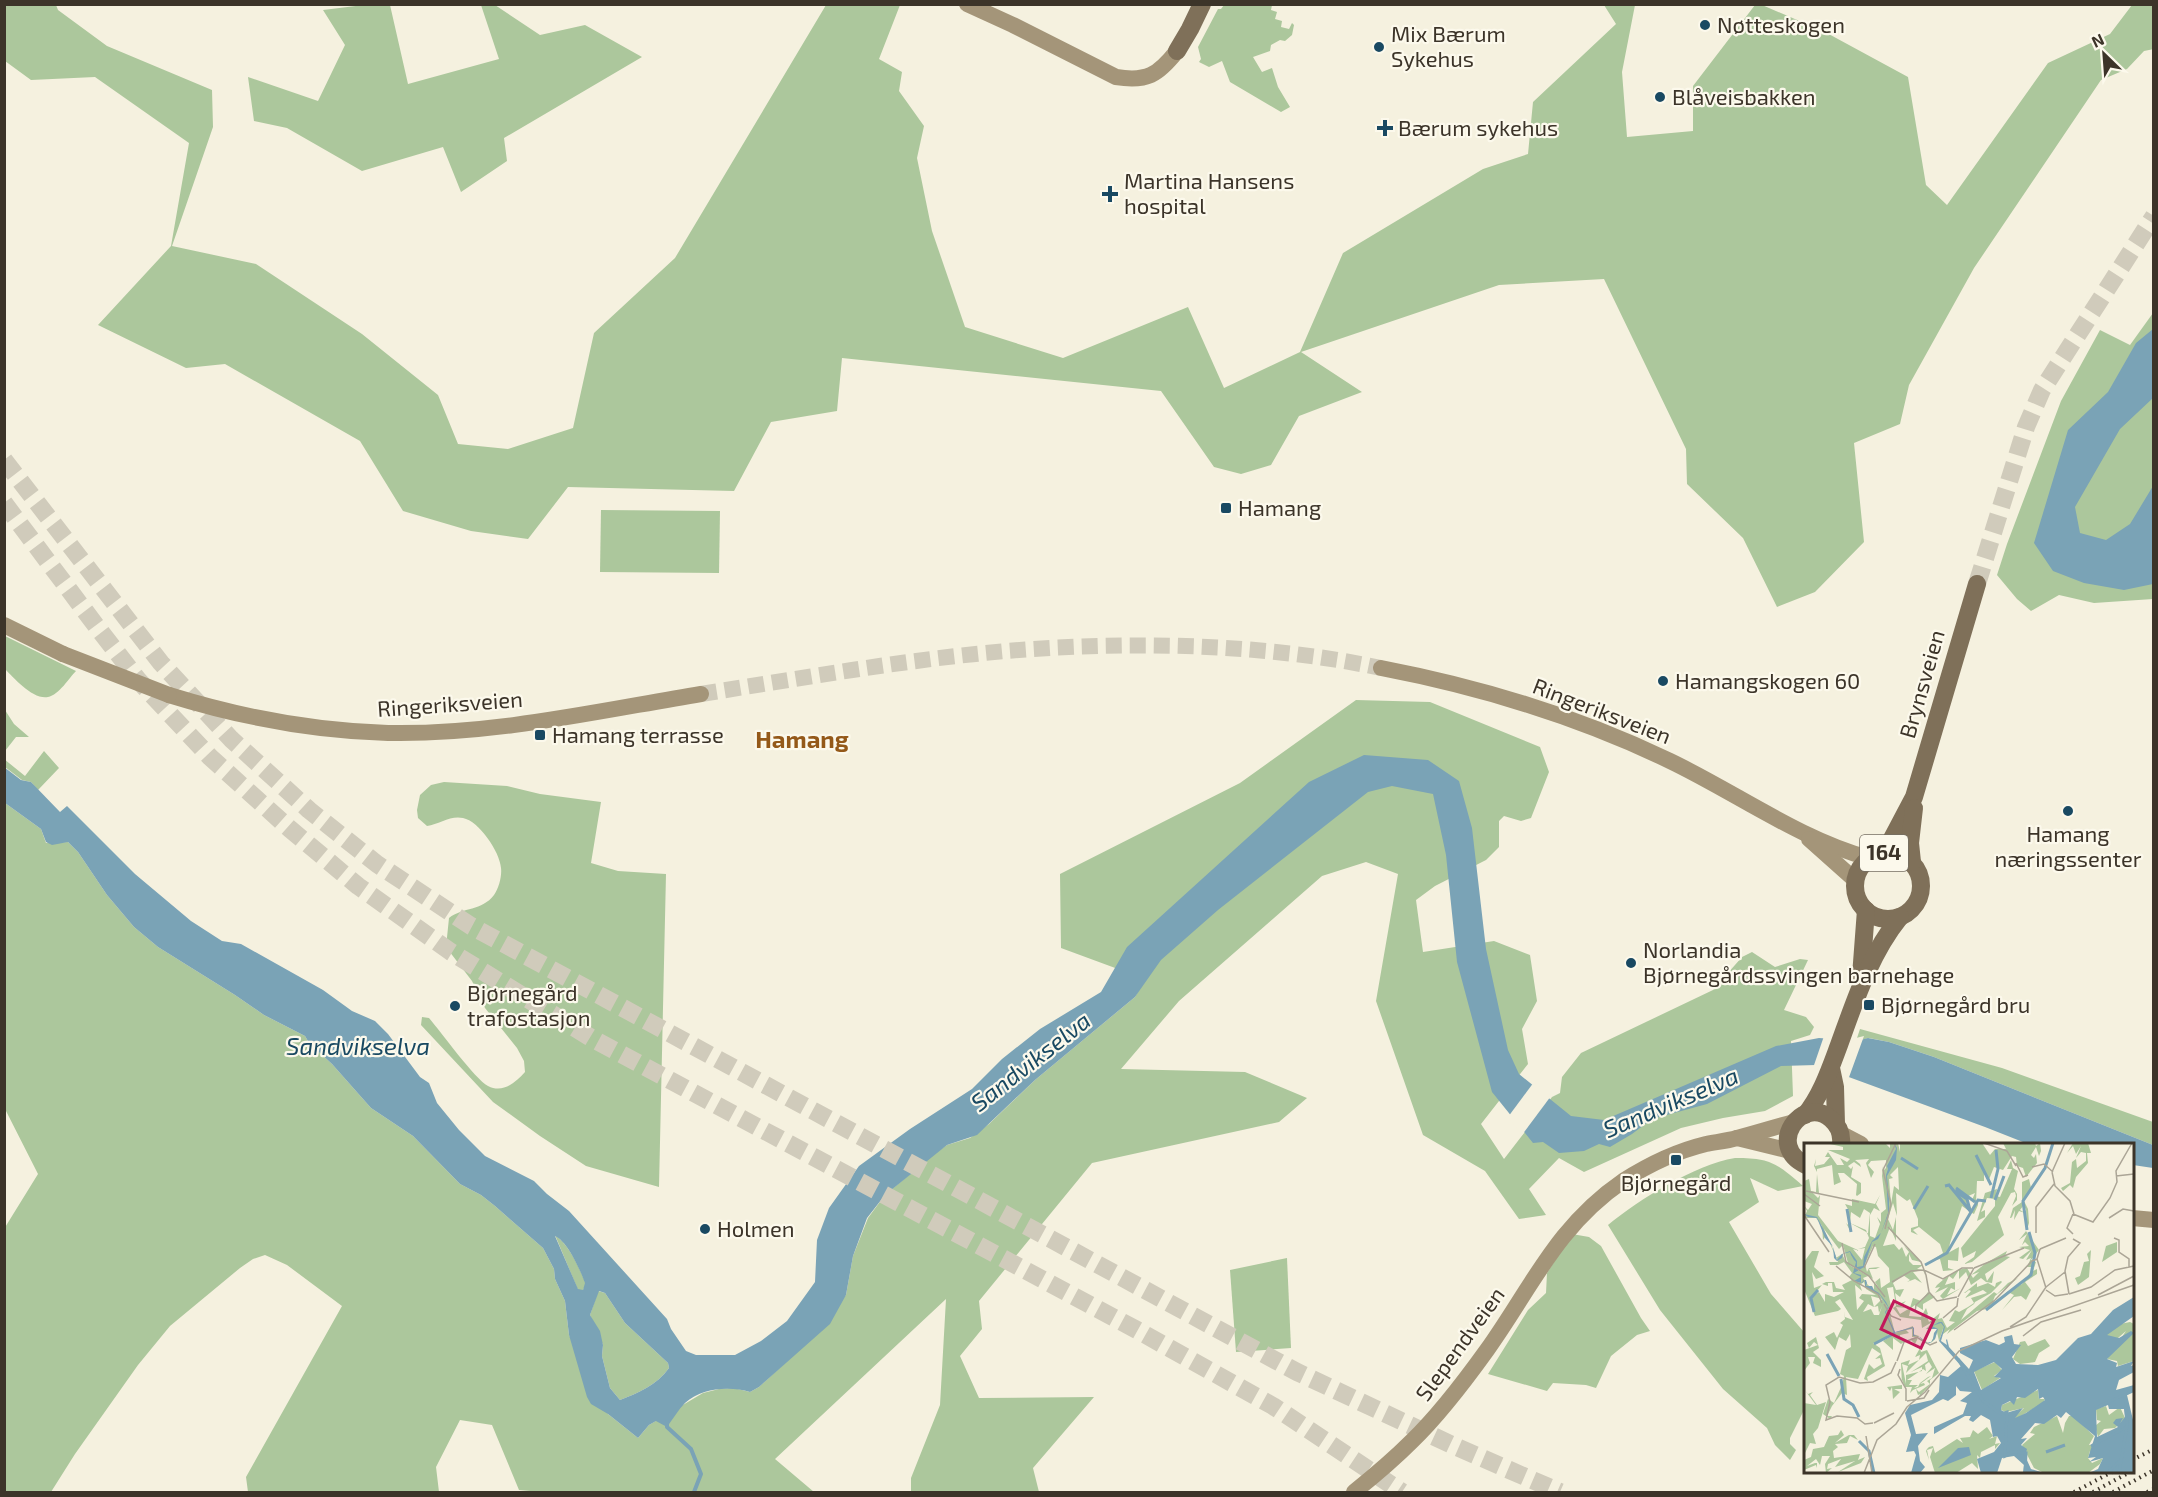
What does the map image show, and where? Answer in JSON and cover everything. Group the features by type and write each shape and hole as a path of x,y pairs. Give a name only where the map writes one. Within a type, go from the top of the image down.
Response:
{"main road":[{"path":"967,4 1116,77 1130,79 1143,79 1164,67 1177,51 1202,4"},
{"name":"Brynsveien","path":"1912,862 1910,843 1914,797 1977,584"},
{"name":"Ringeriksveien","path":"4,625 63,654 169,695 215,709 314,727 388,733 471,729 701,694"},
{"name":"Ringeriksveien","path":"1381,668 1470,687 1607,734 1640,747 1706,779 1794,827 1856,855 1877,855"},
{"name":"Brynsveien","path":"1877,855 1914,797"},
{"name":"Ringeriksveien","path":"1794,827 1855,880"},
{"name":"164","path":"1790,1151 1788,1136 1831,1068 1858,994 1887,932 1900,917 1912,909 1920,897 1920,875 1912,862 1900,854 1877,855 1861,867 1855,880 1856,895 1866,910 1858,994"},
{"path":"1866,910 1872,915 1886,919 1900,917"},
{"name":"164","path":"1831,1068 1838,1127"},
{"path":"1804,1113 1822,1114 1860,1143"},
{"name":"Slependveien","path":"1354,1492 1413,1440 1463,1383 1516,1308 1549,1255 1572,1225 1588,1209 1623,1181 1662,1159 1706,1144 1737,1138 1768,1128 1804,1113"},
{"path":"1737,1138 1790,1151 1799,1162 1804,1164"},
{"path":"2134,1218 2154,1220"}],"green space":[{"path":"5,4 56,5 58,10 107,46 212,90 213,127 172,246 256,264 362,334 438,395 458,444 508,449 573,428 594,333 675,258 826,5 900,5 879,59 902,72 899,91 924,126 917,158 932,231 965,327 1063,358 1188,307 1224,388 1300,352 1343,253 1483,169 1528,154 1533,102 1616,24 1604,5 1635,5 1622,72 1627,137 1693,131 1693,86 1755,5 1762,5 1825,32 1908,77 1926,185 1947,205 2048,63 2110,34 2132,5 2153,5 2154,49 2144,51 2127,69 2101,80 1974,268 1909,385 1900,424 1854,443 1864,542 1815,592 1777,607 1743,538 1687,484 1686,449 1604,279 1499,285 1301,352 1362,392 1299,416 1271,465 1241,474 1214,467 1161,391 842,358 837,411 771,422 734,491 568,487 528,539 471,531 403,511 360,441 225,364 186,368 98,325 171,246 189,143 95,77 31,80 5,61"},
{"path":"372,4 390,5 408,84 499,59 481,5 495,5 540,35 585,25 642,57 504,138 507,161 461,192 443,147 362,171 287,128 254,121 248,77 318,101 345,45 323,10"},
{"path":"1224,5 1272,5 1271,10 1277,12 1275,19 1282,21 1281,27 1289,29 1292,23 1294,25 1292,35 1285,41 1280,40 1271,45 1270,51 1253,57 1262,72 1272,68 1278,87 1290,107 1281,112 1230,82 1222,61 1209,67 1199,62 1201,59 1198,47 1218,9"},
{"path":"2153,313 2153,599 2094,603 2059,595 2031,611 2017,599 1997,575 2061,401 2100,330 2130,345"},
{"path":"601,510 720,511 719,573 600,572"},
{"path":"5,636 76,671 52,696 36,695 24,688 5,669"},
{"path":"1356,700 1430,702 1540,747 1549,772 1531,818 1521,821 1504,816 1499,821 1499,847 1486,860 1435,886 1416,900 1423,952 1494,941 1530,955 1537,1001 1522,1029 1528,1064 1481,1124 1504,1159 1552,1097 1560,1093 1562,1077 1581,1053 1713,990 1742,957 1752,952 1775,967 1800,959 1808,960 1784,1010 1806,1017 1814,1027 1810,1035 1791,1041 1793,1096 1765,1111 1681,1128 1584,1172 1559,1158 1529,1189 1546,1215 1519,1219 1485,1171 1423,1135 1376,1001 1398,874 1366,862 1322,876 1179,1001 1121,1069 1245,1072 1307,1098 1279,1122 1092,1163 979,1301 982,1329 960,1356 979,1398 1094,1397 1033,1468 1039,1492 911,1492 911,1478 940,1405 946,1299 775,1459 814,1492 541,1492 519,1490 492,1425 460,1420 436,1467 439,1492 248,1492 246,1477 342,1306 287,1265 265,1255 253,1259 240,1268 170,1326 138,1365 51,1492 5,1492 4,1229 38,1174 5,1109 5,803 41,829 46,843 68,842 134,927 158,947 264,1015 305,1036 312,1048 332,1064 371,1108 413,1136 460,1184 481,1195 543,1248 554,1269 555,1279 565,1301 569,1335 608,1414 638,1438 649,1425 703,1393 734,1388 750,1392 759,1387 801,1348 846,1295 853,1256 868,1218 885,1195 947,1145 970,1138 989,1124 1035,1080 1135,997 1145,979 1061,948 1060,874 1240,783"},
{"path":"5,710 14,724 29,737 16,737 5,751"},
{"path":"44,751 59,768 38,790 31,782 22,780 5,767 4,759 25,776"},
{"path":"444,782 507,786 540,794 601,802 591,863 618,871 666,874 659,1187 586,1166 540,1136 493,1102 421,1025 422,1017 429,1018 467,1065 488,1086 504,1088 525,1072 524,1061 517,1048 485,1008 472,981 446,947 449,918 489,900 497,889 501,871 500,861 488,838 469,820 458,817 427,826 418,818 420,795 431,785"},
{"path":"1860,1029 2002,1068 2153,1122 2153,1145 1934,1057 1889,1042 1869,1038 1856,1041"},
{"path":"1735,1158 1757,1159 1772,1163 1803,1186 1778,1191 1750,1178 1759,1202 1729,1222 1771,1294 1804,1332 1804,1410 1790,1438 1790,1444 1796,1450 1790,1460 1775,1445 1767,1428 1723,1389 1660,1310 1608,1225 1668,1184 1719,1162"},
{"path":"1572,1234 1589,1237 1601,1246 1650,1331 1637,1335 1611,1356 1596,1388 1586,1385 1553,1383 1547,1391 1488,1374 1528,1310 1546,1293 1547,1273"},
{"path":"555,1235 565,1244 577,1264 586,1284 583,1290 578,1290"},
{"path":"1287,1258 1291,1348 1236,1352 1230,1270"},
{"path":"598,1291 605,1293 625,1323 668,1363 669,1368 653,1384 620,1400 610,1388 602,1356 603,1345 590,1315"}],"water":[{"path":"2153,329 2153,398 2120,429 2075,507 2080,533 2106,540 2130,524 2153,486 2153,584 2124,590 2084,583 2053,571 2034,543 2068,430 2108,392 2136,343"},
{"name":"Sandvikselva","path":"1364,755 1428,760 1459,781 1472,828 1486,949 1508,1050 1519,1074 1571,1116 1604,1120 1776,1046 1819,1038 1856,1041 1868,1038 1889,1042 1934,1057 2153,1145 2153,1168 2134,1165 2134,1143 2025,1143 1816,1065 1781,1066 1707,1104 1652,1119 1610,1147 1599,1144 1584,1151 1559,1153 1543,1142 1533,1143 1492,1092 1457,962 1446,855 1433,794 1392,786 1368,792 1218,910 1161,960 1135,997 1035,1080 977,1135 947,1145 885,1195 867,1218 853,1256 846,1295 830,1324 759,1387 750,1392 725,1389 699,1394 685,1403 667,1427 656,1421 649,1425 638,1438 608,1414 591,1404 587,1397 569,1335 565,1301 555,1279 554,1269 543,1248 481,1195 460,1184 413,1136 371,1108 332,1064 312,1048 305,1036 264,1015 158,947 134,927 68,842 52,845 46,842 41,829 5,803 4,767 21,780 31,782 60,812 67,806 135,874 191,921 222,941 241,944 323,990 352,1011 375,1021 388,1034 420,1077 429,1083 437,1103 459,1130 485,1156 534,1181 569,1211 667,1319 686,1351 696,1355 735,1355 761,1341 787,1321 815,1282 817,1240 829,1208 859,1166 910,1129 972,1089 1002,1059 1040,1029 1101,992 1127,947 1309,782","holes":["555,1236 560,1239 577,1264 585,1283 583,1290 578,1289","599,1291 605,1293 625,1323 668,1363 669,1368 653,1384 620,1400 610,1388 602,1356 603,1345 600,1331 590,1315"]}],"pier":[{"path":"1824,1036 1856,1038 1864,1036 1848,1080 1813,1068"},
{"path":"1534,1082 1551,1096 1522,1135 1508,1117"}],"waterway":[{"path":"667,1422 667,1427 691,1449 701,1474 694,1492"}],"tunnel":[{"path":"1977,584 2026,427 2042,390 2154,216"},
{"path":"4,460 161,663 231,739 309,810 377,864 471,926 1297,1372 1452,1445 1560,1492"},
{"path":"4,503 139,681 210,757 358,886 451,952 593,1039 1137,1330 1273,1406 1402,1492"},
{"path":"701,694 930,659 1006,651 1100,646 1195,646 1242,649 1289,653 1381,668"}],"railway":[{"path":"2134,1459 2154,1449"},
{"path":"2113,1492 2154,1470"},
{"path":"2074,1492 2110,1473"},
{"path":"2093,1492 2128,1473"},
{"path":"2147,1492 2154,1489"}],"place":[{"name":"Nøtteskogen","path":"1705,25"},
{"name":"Mix Bærum Sykehus","path":"1379,47"},
{"name":"Blåveisbakken","path":"1660,97"},
{"name":"Bærum sykehus","path":"1385,128"},
{"name":"Martina Hansens hospital","path":"1110,194"},
{"name":"Hamang","path":"1226,508"},
{"name":"Hamangskogen 60","path":"1663,681"},
{"name":"Hamang terrasse","path":"540,735"},
{"name":"Hamang næringssenter","path":"2068,811"},
{"name":"Norlandia Bjørnegårdssvingen barnehage","path":"1631,963"},
{"name":"Bjørnegård bru","path":"1869,1005"},
{"name":"Bjørnegård trafostasjon","path":"455,1006"},
{"name":"Bjørnegård","path":"1676,1160"},
{"name":"Holmen","path":"705,1229"}],"district":[{"name":"Hamang","path":"802,740"}]}
